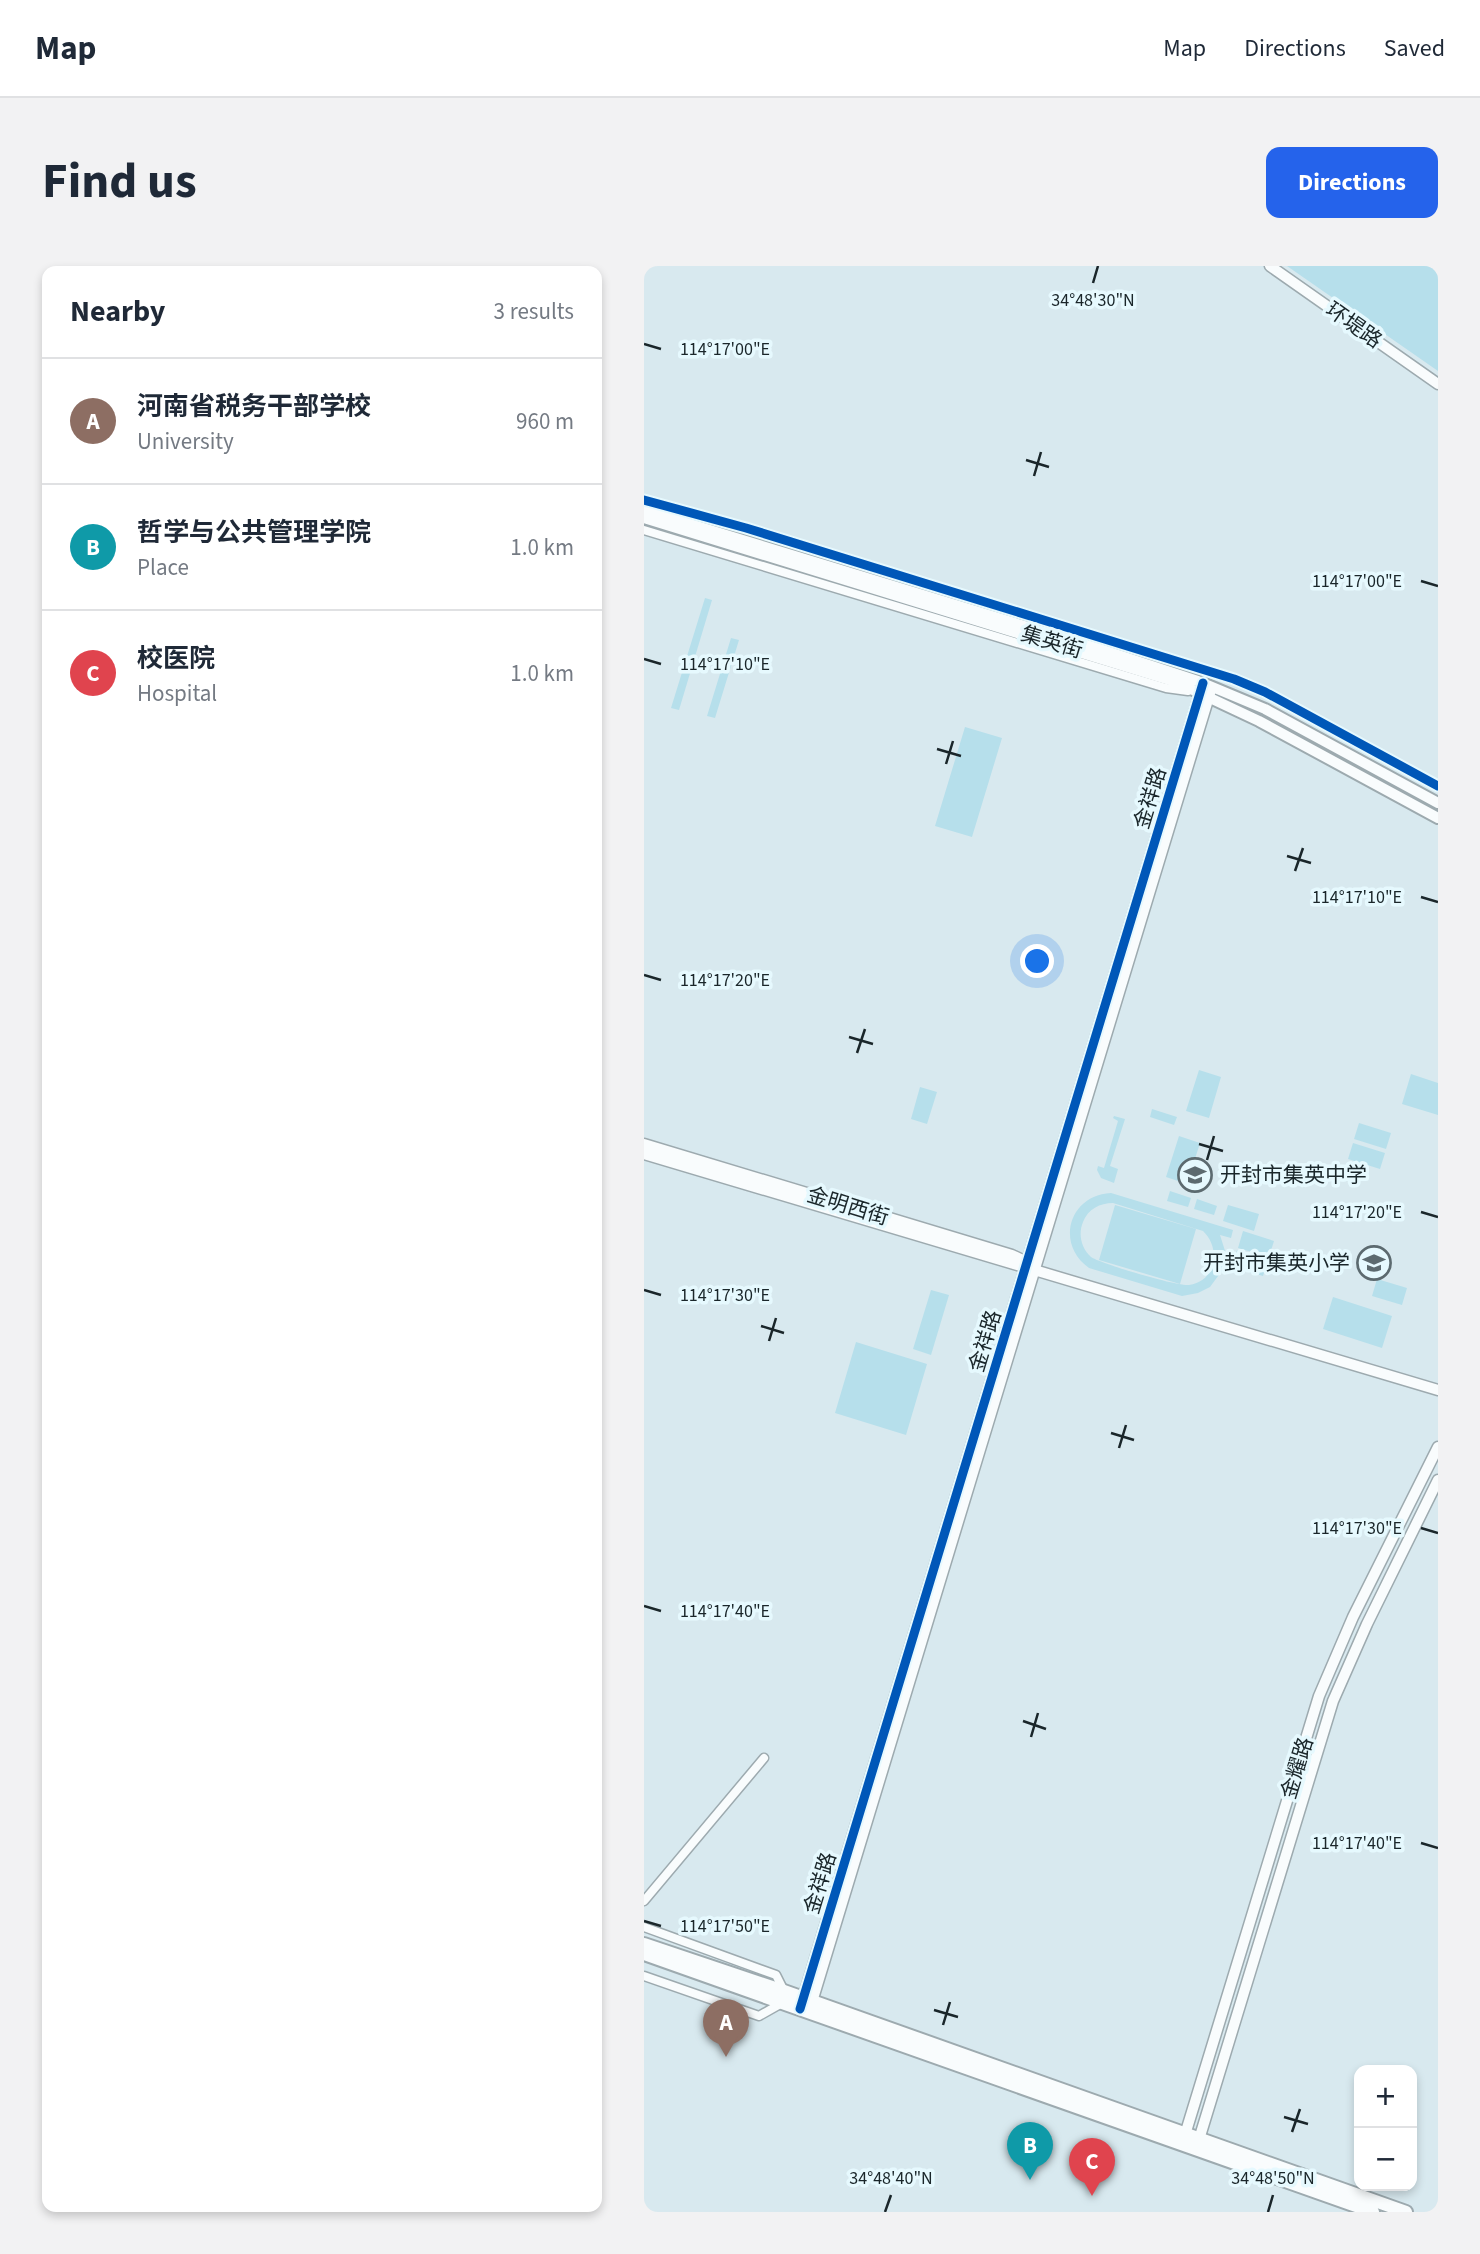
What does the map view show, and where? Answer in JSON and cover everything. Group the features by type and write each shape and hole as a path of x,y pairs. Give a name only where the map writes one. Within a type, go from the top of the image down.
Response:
{"main road":[{"name":"集英街","path":"644,510 1088,645 1206,690 1438,818"},
{"name":"集英街","path":"644,519 1265,709 1438,803"},
{"path":"644,1944 783,1997 1198,2144 1406,2212"},
{"path":"644,1954 783,1997"},
{"path":"1198,2144 1373,2212"}],"street":[{"name":"环堤路","path":"1270,266 1438,384"},
{"path":"644,500 746,528 1234,679 1265,692 1438,786"},
{"path":"644,530 1166,688 1206,690"},
{"name":"金祥路","path":"806,2005 1206,690"},
{"name":"金明西街","path":"644,1144 999,1251 1031,1267"},
{"name":"金明西街","path":"644,1154 1438,1390"},
{"name":"金耀路","path":"1184,2139 1320,1696 1353,1617 1438,1447"},
{"name":"金耀路","path":"1198,2144 1333,1701 1367,1624 1438,1480"},
{"path":"644,1901 764,1758"},
{"path":"644,1927 776,1975 783,1997 759,2016 644,1976"}],"shaded area":[{"path":"1287,266 1438,266 1438,371"},
{"path":"705,598 712,600 679,710 671,708"},
{"path":"731,638 739,640 715,718 707,716"},
{"path":"965,727 1002,738 972,837 935,826"},
{"path":"1199,1070 1221,1077 1209,1118 1186,1111"},
{"path":"1411,1074 1438,1083 1438,1115 1402,1104"},
{"path":"920,1087 937,1092 927,1124 911,1119"},
{"path":"1152,1109 1177,1117 1174,1125 1150,1117"},
{"path":"1114,1116 1125,1119 1110,1166 1118,1169 1114,1183 1101,1178 1097,1170 1098,1166 1104,1168 1118,1121"},
{"path":"1359,1123 1391,1133 1386,1149 1354,1139"},
{"path":"1179,1136 1200,1143 1187,1184 1166,1177"},
{"path":"1353,1143 1385,1153 1380,1169 1348,1159"},
{"path":"1170,1191 1191,1198 1188,1207 1167,1201"},
{"path":"1111,1193 1233,1230 1231,1238 1220,1235 1226,1254 1221,1272 1210,1287 1182,1296 1089,1268 1078,1258 1070,1234 1077,1211 1085,1202","holes":["1113,1203 1203,1231 1212,1246 1213,1263 1206,1277 1189,1285 1156,1279 1097,1260 1085,1249 1081,1236 1081,1227 1091,1210"]},
{"path":"1197,1199 1217,1206 1214,1215 1194,1209"},
{"path":"1115,1205 1196,1229 1180,1284 1099,1260"},
{"path":"1228,1205 1259,1214 1254,1231 1223,1221"},
{"path":"1243,1231 1274,1241 1269,1257 1238,1248"},
{"path":"1237,1250 1268,1260 1263,1276 1232,1267"},
{"path":"1377,1279 1407,1288 1402,1305 1372,1296"},
{"path":"931,1290 949,1295 931,1355 913,1349"},
{"path":"1333,1297 1392,1316 1382,1348 1323,1329"},
{"path":"856,1342 927,1364 906,1435 835,1413"}],"cycle path":[{"path":"644,500 746,528 1234,679 1265,692 1438,786"},
{"path":"800,2009 1203,683"}],"place":[{"name":"开封市集英中学","path":"1195,1175"},
{"name":"开封市集英小学","path":"1374,1263"},
{"name":"河南省税务干部学校","path":"726,2057"},
{"name":"哲学与公共管理学院","path":"1030,2180"},
{"name":"校医院","path":"1092,2196"}]}
